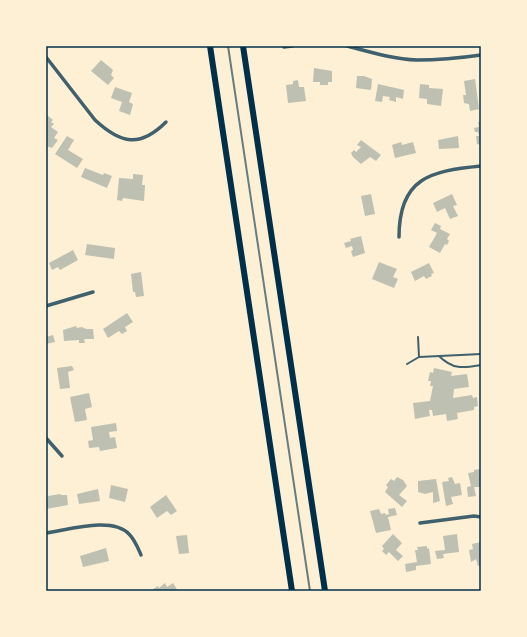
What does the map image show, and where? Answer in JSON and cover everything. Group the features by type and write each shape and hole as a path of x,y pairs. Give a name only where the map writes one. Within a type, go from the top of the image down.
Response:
{"highway":[{"path":"210,46 292,591"},
{"path":"243,46 325,591"}],"street":[{"path":"284,47 292,46"},
{"path":"347,46 385,56 416,60 481,55"},
{"path":"46,57 95,120 104,129 117,136 140,140 153,134 166,122"},
{"path":"399,237 400,211 404,201 417,184 439,173 481,166"},
{"path":"46,306 93,292"},
{"path":"46,438 62,456"},
{"path":"420,523 474,516 481,517"},
{"path":"46,533 109,524 120,527 129,534 135,542 141,556"}],"lane":[{"path":"418,337 419,357"},
{"path":"407,364 419,357 481,354"},
{"path":"439,356 447,364 462,368 481,365"}],"building":[{"path":"101,60 113,70 111,75 114,78 108,85 91,71"},
{"path":"314,68 332,71 332,82 328,82 328,85 320,85 320,82 313,82"},
{"path":"357,76 364,76 372,79 371,90 356,88"},
{"path":"475,79 479,109 470,111 469,104 464,103 463,95 466,95 464,81"},
{"path":"298,80 299,87 304,87 306,101 288,103 286,85 293,84 293,81"},
{"path":"378,84 404,90 403,99 396,97 396,102 389,100 390,97 383,96 382,102 375,101"},
{"path":"420,84 429,85 429,88 443,89 441,106 427,104 427,99 419,98"},
{"path":"115,87 132,93 129,102 133,104 130,115 119,111 122,102 111,98"},
{"path":"47,115 53,120 51,122 54,124 51,127 58,132 54,138 58,140 52,148 46,146"},
{"path":"478,122 481,122 481,145 477,144 476,136 479,136 478,132 475,132 474,128 479,127"},
{"path":"67,136 74,140 68,150 83,159 77,168 55,154"},
{"path":"458,136 459,148 439,149 438,140"},
{"path":"361,140 381,155 376,161 370,157 361,164 353,157 351,153 354,150 356,152 361,147 357,145"},
{"path":"401,142 402,145 413,142 416,153 395,158 392,145"},
{"path":"85,168 103,175 104,173 112,176 107,188 81,177"},
{"path":"133,174 143,175 142,185 145,185 144,201 123,198 122,201 117,200 119,178 133,179"},
{"path":"371,194 375,214 365,216 361,196"},
{"path":"452,194 457,205 453,206 458,216 450,219 445,208 437,212 433,203"},
{"path":"435,223 441,226 440,229 450,234 447,239 449,241 447,245 445,244 440,253 429,247 437,233 431,230"},
{"path":"361,236 365,253 353,257 351,251 353,250 352,246 346,248 344,243 351,241 350,239"},
{"path":"87,244 115,248 114,259 85,255"},
{"path":"73,250 78,260 60,270 58,267 52,270 49,263"},
{"path":"379,262 397,269 393,277 398,279 394,288 372,279"},
{"path":"429,263 434,273 431,274 432,276 426,279 424,276 415,281 411,272"},
{"path":"141,272 144,296 136,297 135,292 133,292 131,274"},
{"path":"127,313 133,322 125,327 127,331 122,334 119,331 108,338 103,329"},
{"path":"76,326 77,328 82,327 86,329 93,329 94,339 84,339 85,343 79,343 79,340 64,341 63,330"},
{"path":"53,335 55,342 46,344 46,337"},
{"path":"72,366 74,370 68,372 70,388 60,389 57,368"},
{"path":"434,368 452,372 451,376 467,374 469,387 454,389 453,398 472,395 473,398 477,397 478,406 474,407 474,410 457,413 458,419 447,421 446,414 433,416 432,410 429,410 430,416 415,419 413,403 430,401 433,386 430,386 431,381 428,381 430,372 433,373"},
{"path":"89,393 92,407 85,409 87,420 75,422 70,397"},
{"path":"116,423 117,431 109,432 110,438 115,437 117,448 100,451 99,447 89,448 88,441 93,440 91,427"},
{"path":"481,469 481,487 474,487 476,496 468,497 467,487 471,486 468,473"},
{"path":"397,477 403,480 407,486 399,495 407,501 402,507 385,492 388,487 386,485 391,479 394,481"},
{"path":"452,477 455,484 460,483 462,495 451,497 453,504 446,506 442,482 449,481 448,478"},
{"path":"436,479 440,501 433,503 433,492 425,494 418,492 418,481"},
{"path":"111,485 128,489 125,502 109,498"},
{"path":"98,489 100,501 79,504 77,494"},
{"path":"60,494 67,495 68,505 46,509 48,496"},
{"path":"166,495 177,511 171,515 167,511 157,518 150,507"},
{"path":"395,508 397,515 388,517 391,530 376,533 370,511 379,509 381,514 385,513 386,515 389,514 388,509"},
{"path":"393,534 402,543 396,550 403,556 398,561 389,552 386,555 382,551 384,549 382,546"},
{"path":"457,534 459,552 443,554 444,558 437,559 435,551 445,550 443,536"},
{"path":"187,535 189,553 179,554 176,536"},
{"path":"481,542 481,565 478,566 476,559 471,562 469,550 473,549 472,544"},
{"path":"427,546 427,549 429,548 431,564 416,566 416,570 406,572 405,564 417,562 415,550 418,550 417,547"},
{"path":"106,548 109,561 83,567 80,556"},
{"path":"165,583 167,587 173,583 178,591 154,591 153,589 158,586 159,588"}],"railway":[{"path":"228,46 310,591"}]}
